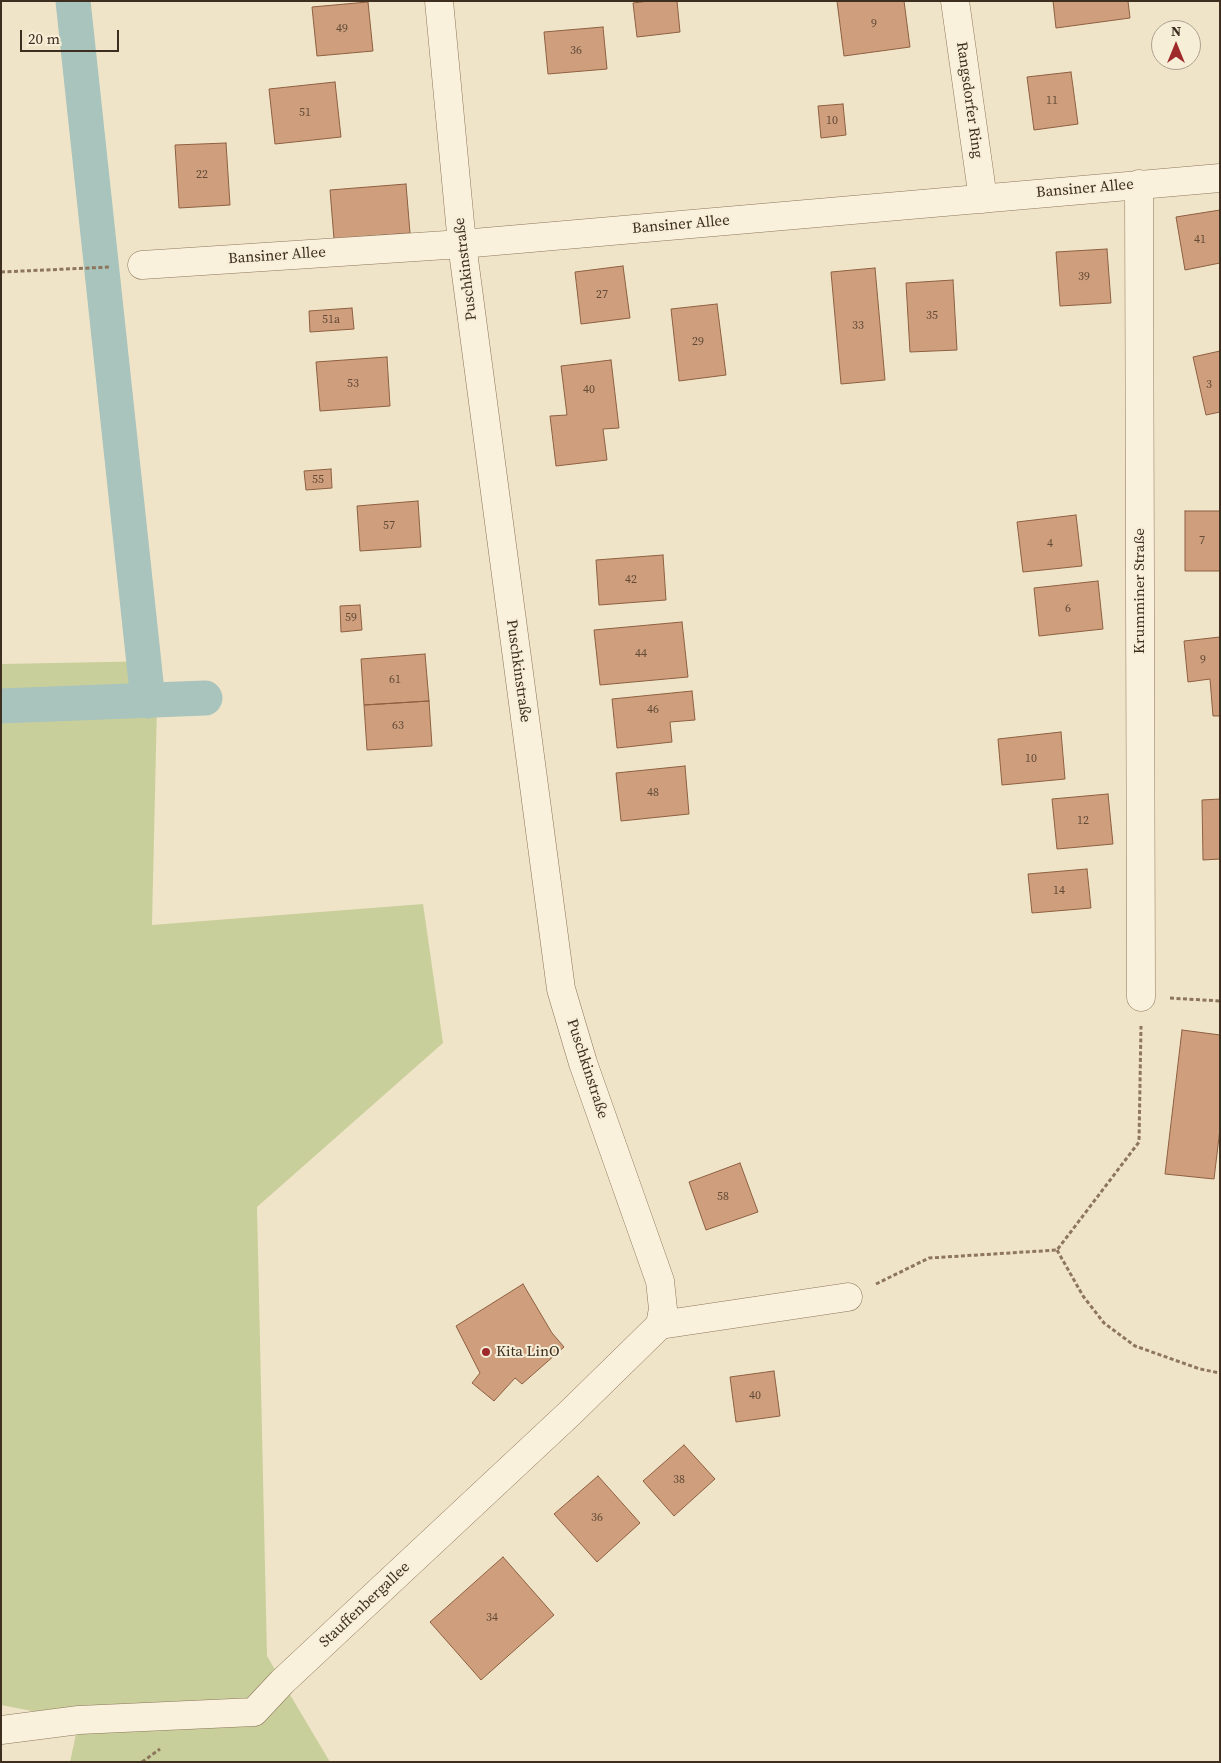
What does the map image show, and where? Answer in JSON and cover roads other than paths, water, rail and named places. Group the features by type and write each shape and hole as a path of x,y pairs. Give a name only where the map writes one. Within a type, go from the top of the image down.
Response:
{"street":[{"name":"Puschkinstraße","path":"439,1 462,244 562,989 583,1064 660,1281 663,1308 660,1325"},
{"name":"Rangsdorfer Ring","path":"955,1 983,199"},
{"name":"Bansiner Allee","path":"142,265 462,244 1220,178"},
{"name":"Krumminer Straße","path":"1139,184 1141,997"},
{"path":"660,1325 848,1297"},
{"name":"Stauffenbergallee","path":"1,1730 79,1720 254,1712 282,1682 570,1414 660,1325"}],"waterway":[{"path":"73,1 148,701"},
{"path":"1,706 205,698"}],"place":[{"name":"Kita LinO","path":"486,1352"}]}
